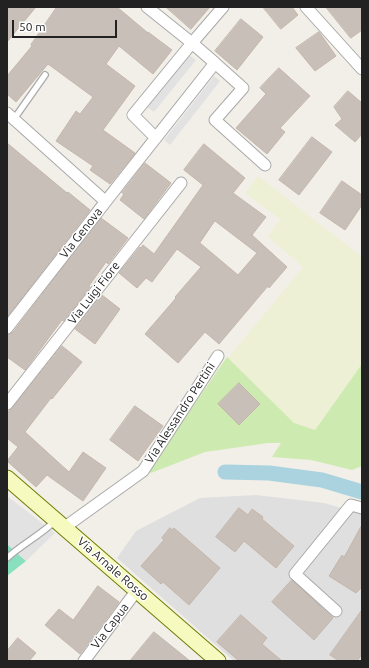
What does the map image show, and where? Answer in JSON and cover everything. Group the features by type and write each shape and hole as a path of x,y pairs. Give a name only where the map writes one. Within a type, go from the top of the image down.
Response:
{"street":[{"path":"146,7 192,43 243,88 215,120 266,165"},
{"path":"156,138 133,115 222,7"},
{"path":"306,7 362,68"},
{"name":"Via Genova","path":"7,328 105,201 215,63"},
{"path":"11,116 105,201"},
{"name":"Via Luigi Fiore","path":"7,404 182,183"},
{"name":"Via Alessandro Pertini","path":"64,526 143,471 218,356"},
{"name":"Via Arnale Rosso","path":"7,478 218,661"},
{"path":"336,611 295,574 351,504 362,508"},
{"name":"Via Capua","path":"84,661 137,590"}],"lane":[{"path":"11,116 45,75"},
{"path":"7,558 14,551 49,527 64,526"}],"shaded area":[{"path":"189,55 196,60 154,112 147,107"},
{"path":"214,76 220,81 170,145 164,140"},
{"path":"256,495 324,503 362,515 362,661 234,661 117,558 136,531 200,498"},
{"path":"7,496 55,533 26,561 7,544"}],"green space":[{"path":"258,176 362,257 362,364 315,430 294,424 228,358 303,267 268,237 280,219 245,193"},
{"path":"227,357 294,423 315,430 362,364 362,466 352,470 311,460 272,457 281,443 268,443 205,452 151,473 148,471"},
{"path":"7,544 26,561 7,576"}],"building":[{"path":"10,7 36,7 7,42 7,11"},
{"path":"57,7 117,7 148,33 172,50 153,74 119,46 106,64 135,86 103,130 135,153 110,184 90,170 93,166 56,141 76,111 80,114 93,97 48,64 16,102 7,94 7,76 32,46 31,45"},
{"path":"166,7 210,7 191,29"},
{"path":"263,7 292,7 298,15 281,29"},
{"path":"326,7 362,7 362,30 351,38"},
{"path":"241,19 263,37 237,70 215,51"},
{"path":"319,32 336,56 315,71 296,48"},
{"path":"279,68 310,96 280,128 285,132 267,154 236,128 266,94 260,88"},
{"path":"348,91 362,103 362,134 355,142 335,125 342,119 334,107"},
{"path":"312,137 332,152 299,195 279,180"},
{"path":"7,143 67,193 68,192 90,210 7,317"},
{"path":"204,144 245,178 233,193 266,217 252,235 287,267 269,288 268,286 219,344 205,332 178,363 145,334 201,267 177,249 152,282 146,278 137,288 119,273 143,245 154,254 203,185 184,170","holes":["215,221 257,253 238,275 200,243"]},
{"path":"145,163 171,183 144,219 120,200 124,194 122,193"},
{"path":"342,181 362,195 362,205 345,230 320,213"},
{"path":"101,218 128,238 108,264 106,262 89,286 90,287 64,321 62,320 25,370 7,357 7,335 13,332"},
{"path":"102,295 120,309 95,344 75,329"},
{"path":"62,346 82,362 52,399 51,398 25,432 69,472 83,452 106,468 83,501 47,475 36,487 7,461 18,447 7,438 7,413"},
{"path":"239,383 260,404 239,425 218,404"},
{"path":"135,406 163,426 138,461 110,440"},
{"path":"239,508 248,515 252,509 263,517 262,519 294,546 276,568 244,541 235,552 216,537"},
{"path":"362,525 362,587 356,593 329,576 342,555 344,557"},
{"path":"170,528 173,530 174,528 220,568 189,605 163,582 161,584 141,566 164,540 162,538"},
{"path":"292,580 333,618 314,640 272,602"},
{"path":"98,586 119,602 80,654 45,625 59,609 73,620"},
{"path":"362,610 362,654 357,661 339,661 330,655"},
{"path":"241,615 267,638 262,644 282,661 239,661 217,642"},
{"path":"154,632 190,661 130,661"},
{"path":"18,638 36,653 29,661 7,661 7,651"}],"waterway":[{"path":"225,472 269,473 322,480 362,492"}]}
